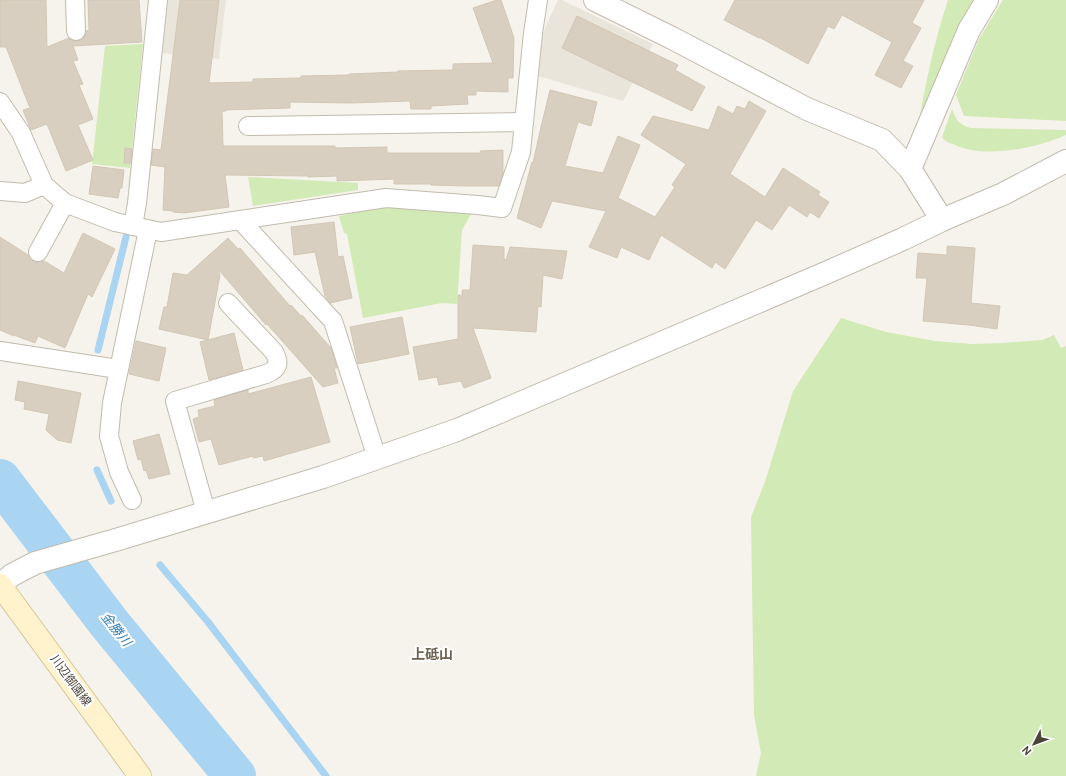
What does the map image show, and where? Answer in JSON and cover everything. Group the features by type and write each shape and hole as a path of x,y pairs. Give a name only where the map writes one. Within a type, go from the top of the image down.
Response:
{"main road":[{"name":"川辺御園線","path":"4,582 140,776"}],"street":[{"path":"75,0 76,31"},
{"path":"132,500 119,472 109,436 112,404 141,228 137,204 158,0"},
{"path":"0,102 21,133 44,185 65,203 114,222 141,228 161,232 386,198 502,208 521,152 533,33 538,0"},
{"path":"595,0 672,38 807,109 882,140 910,169 942,220"},
{"path":"910,169 970,30 987,0"},
{"path":"248,126 524,122"},
{"path":"4,582 35,563 323,477 464,427 903,239 942,220 1003,194 1066,161"},
{"path":"0,191 25,193 44,185"},
{"path":"38,252 65,203"},
{"path":"241,221 333,321 377,458"},
{"path":"206,512 175,401 273,372 278,360 274,352 228,302"},
{"path":"0,351 118,369"}],"shaded area":[{"path":"168,0 226,0 219,59 162,53"},
{"path":"558,0 562,0 653,44 623,101 538,76 541,37"}],"green space":[{"path":"948,0 975,0 955,35 919,121 931,60"},
{"path":"1003,0 1066,0 1066,121 964,116 956,95 979,39"},
{"path":"143,44 130,168 92,164 105,46"},
{"path":"952,109 958,122 971,128 1066,130 1066,135 1026,148 996,151 967,149 948,142 942,137"},
{"path":"248,177 358,183 358,190 253,206"},
{"path":"409,207 471,214 462,230 457,304 442,303 363,318 347,234 344,233 339,216 373,208"},
{"path":"841,318 886,332 935,341 971,344 1003,343 1042,340 1054,335 1061,348 1066,346 1066,776 756,776 761,753 754,715 751,517 765,482 793,391"}],"building":[{"path":"0,0 46,0 47,47 69,38 77,41 81,40 85,36 86,31 89,30 88,0 139,0 142,42 73,46 78,60 73,61 83,84 79,85 93,119 78,125 93,160 66,171 47,124 31,130 23,110 30,108 6,47 0,47"},
{"path":"180,0 219,0 209,83 253,82 253,79 301,78 301,76 453,70 453,64 493,63 473,8 501,0 514,38 513,78 508,78 508,92 476,91 476,95 467,95 468,104 431,106 431,109 411,109 410,101 351,103 290,102 290,108 222,111 223,146 335,146 335,148 387,147 387,153 481,153 480,151 503,150 503,173 499,186 394,184 394,179 337,181 337,176 308,177 225,175 229,207 184,213 163,210 165,167 151,165 153,149 161,150"},
{"path":"735,0 924,0 912,23 921,28 903,61 913,66 901,88 875,75 892,42 842,15 834,29 828,26 808,64 724,20"},
{"path":"577,16 678,65 675,70 705,87 692,111 562,48"},
{"path":"550,90 597,102 591,126 578,122 565,166 603,173 618,136 640,145 618,198 655,217 675,187 672,185 686,164 641,135 653,116 709,130 718,106 733,114 737,106 745,109 749,101 766,111 730,174 765,197 783,168 820,192 818,195 829,202 819,218 810,212 807,217 789,205 772,230 756,220 725,269 715,262 712,268 661,235 649,260 621,247 617,258 589,247 606,211 552,201 541,228 517,218 532,162 533,163"},
{"path":"125,148 132,149 131,163 124,163"},
{"path":"93,166 124,170 122,188 120,188 118,198 89,194"},
{"path":"334,222 338,257 343,256 352,298 330,303 325,296 315,252 294,255 291,227"},
{"path":"83,233 115,249 92,297 88,294 65,348 38,336 35,343 0,330 0,237 28,255 33,261 44,261 64,273"},
{"path":"228,238 238,249 240,248 290,306 291,305 302,317 302,315 331,348 337,368 334,368 338,383 323,387 267,324 266,325 218,269 220,275 208,340 159,329 164,307 167,307 173,273 187,275"},
{"path":"473,245 504,247 504,259 506,260 510,247 567,251 562,279 543,275 541,307 538,306 536,332 473,328 491,378 464,388 461,381 439,385 437,377 419,380 413,347 458,339 458,295 460,295 462,299 462,290 470,290"},
{"path":"947,246 975,248 971,303 1000,306 997,329 923,321 927,278 916,278 918,253 947,255"},
{"path":"402,317 409,354 358,364 350,327"},
{"path":"234,333 243,370 209,380 200,342"},
{"path":"136,341 166,348 159,381 129,374"},
{"path":"311,377 330,442 264,461 263,456 253,458 253,456 219,465 211,439 199,442 193,419 199,417 198,410 215,406 214,400 248,390 248,394"},
{"path":"18,381 81,393 71,443 57,440 46,430 49,414 24,409 25,402 15,400"},
{"path":"159,434 170,474 149,479 146,470 144,471 141,459 138,460 133,441"}],"waterway":[{"path":"98,350 126,237"},
{"path":"97,470 111,501"},
{"name":"金勝川","path":"0,480 109,623 235,776"},
{"path":"160,565 208,622 326,776"}],"district":[{"name":"上砥山","path":"432,655"}]}
